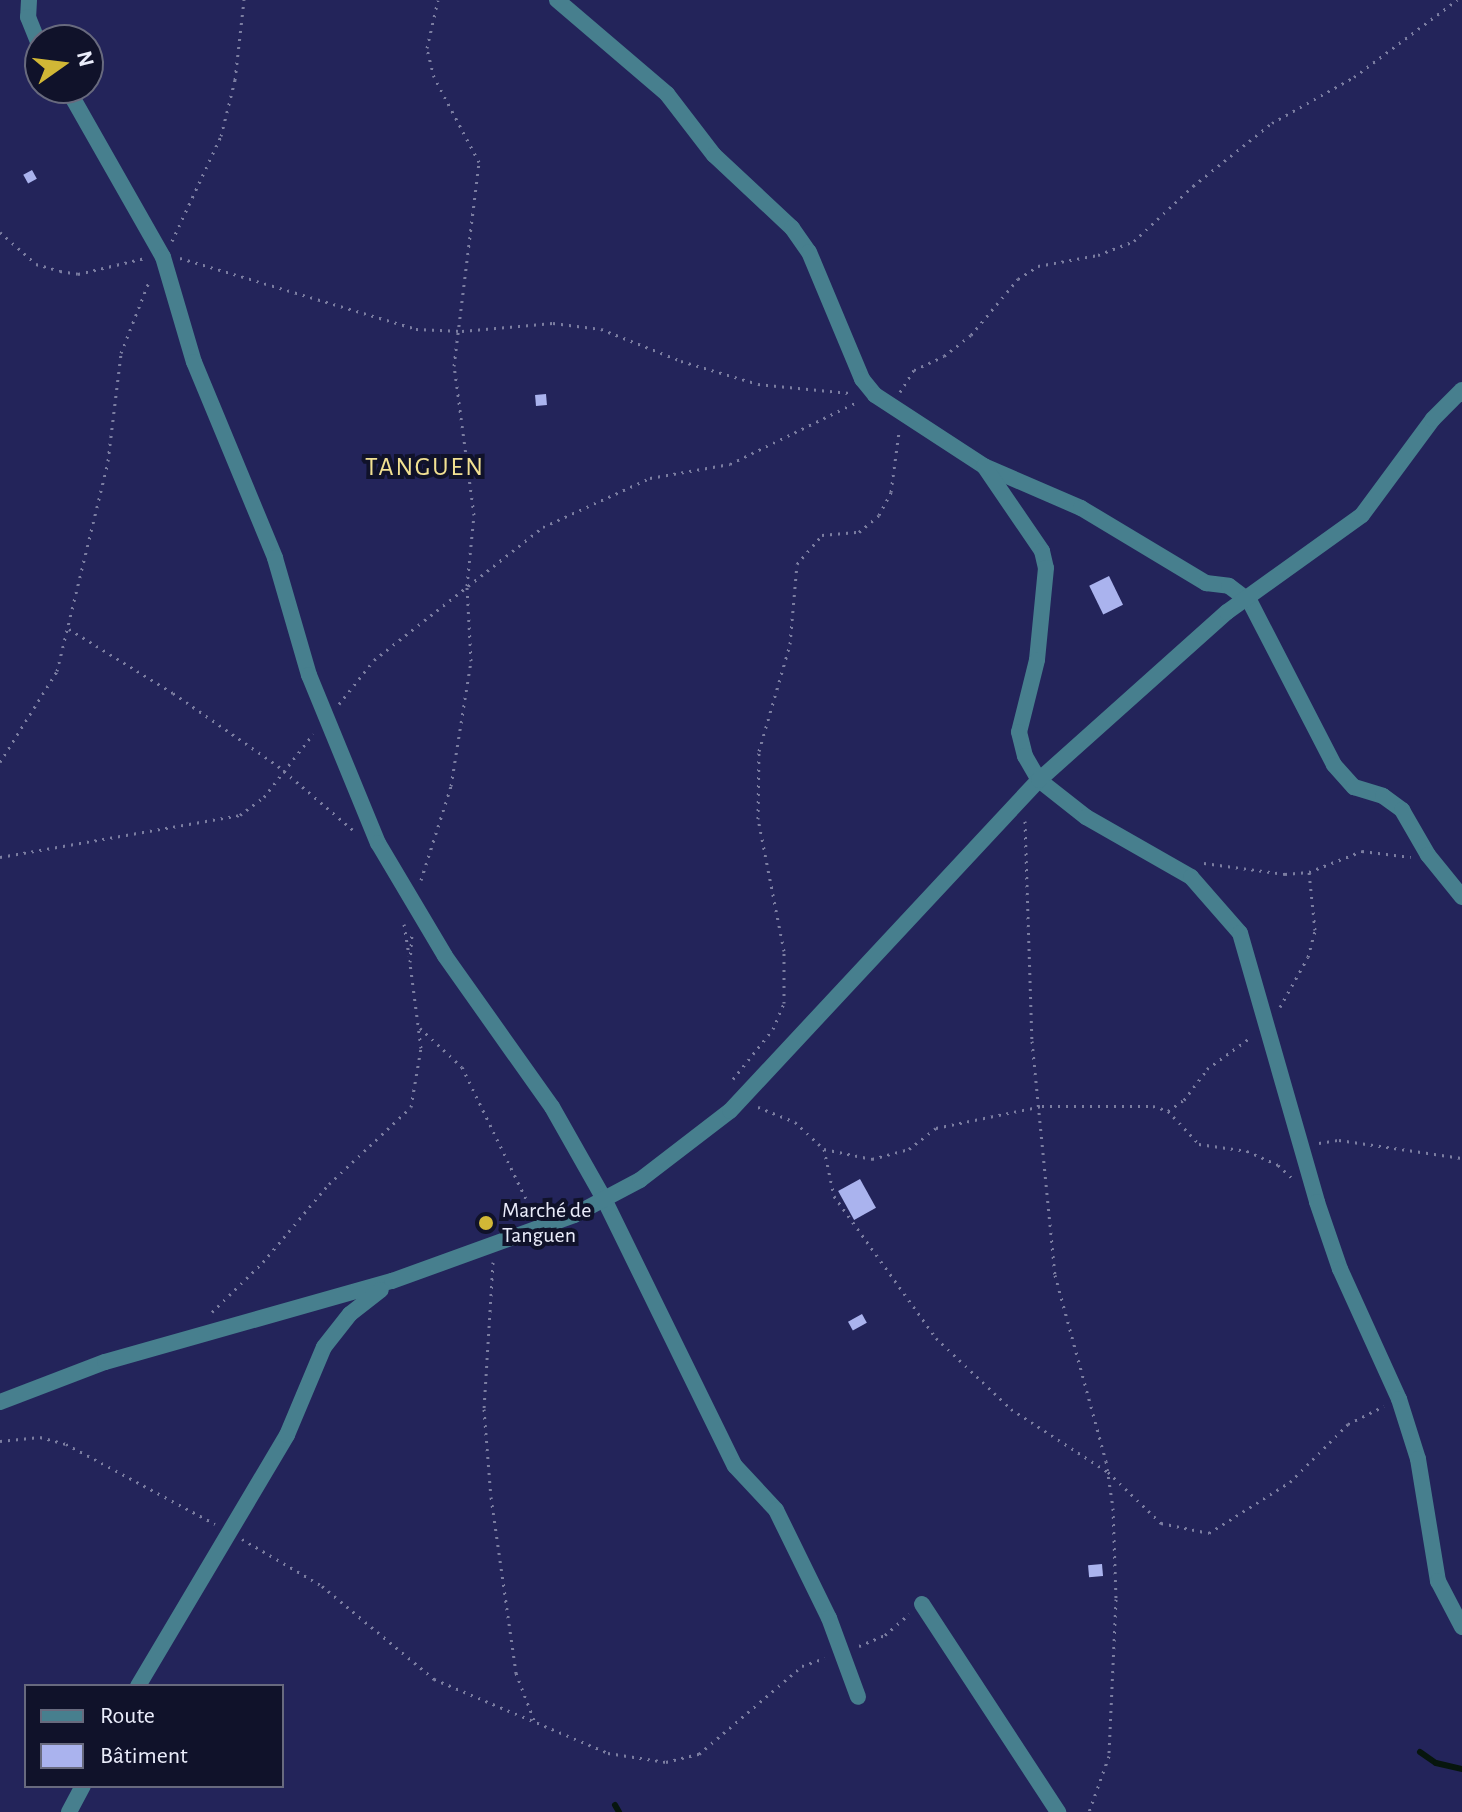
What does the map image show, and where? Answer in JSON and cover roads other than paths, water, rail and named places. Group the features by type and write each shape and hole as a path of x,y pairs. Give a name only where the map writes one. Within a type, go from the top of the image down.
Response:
{"street":[{"path":"29,0 31,24"},
{"path":"557,0 667,94 714,155 792,228 809,252 862,379 875,395 984,466 1081,508 1206,583 1229,586 1246,599 1267,628 1334,765 1354,787 1383,796 1402,810 1435,864 1462,897"},
{"path":"76,104 163,257 194,362 275,558 326,720 408,908 552,1107 604,1199 735,1466 776,1510 858,1697"},
{"path":"0,1402 105,1362 392,1281 540,1227 640,1180 730,1111 1039,780 1246,599 1362,515 1433,419 1462,390"},
{"path":"984,466 1042,551 1046,568 1037,660 1019,732 1039,780 1086,817 1191,877 1240,933 1317,1202 1340,1269 1399,1399 1418,1459 1438,1581 1462,1627"},
{"path":"139,1684 287,1435 324,1347 350,1314 392,1281"},
{"path":"922,1604 1058,1812"},
{"path":"69,1812 82,1788"}],"waterway":[{"path":"1420,1752 1436,1763 1462,1769"},
{"path":"615,1805 619,1812"}],"place":[{"name":"Marché de Tanguen","path":"486,1223"}],"district":[{"name":"TANGUEN","path":"425,468"}]}
